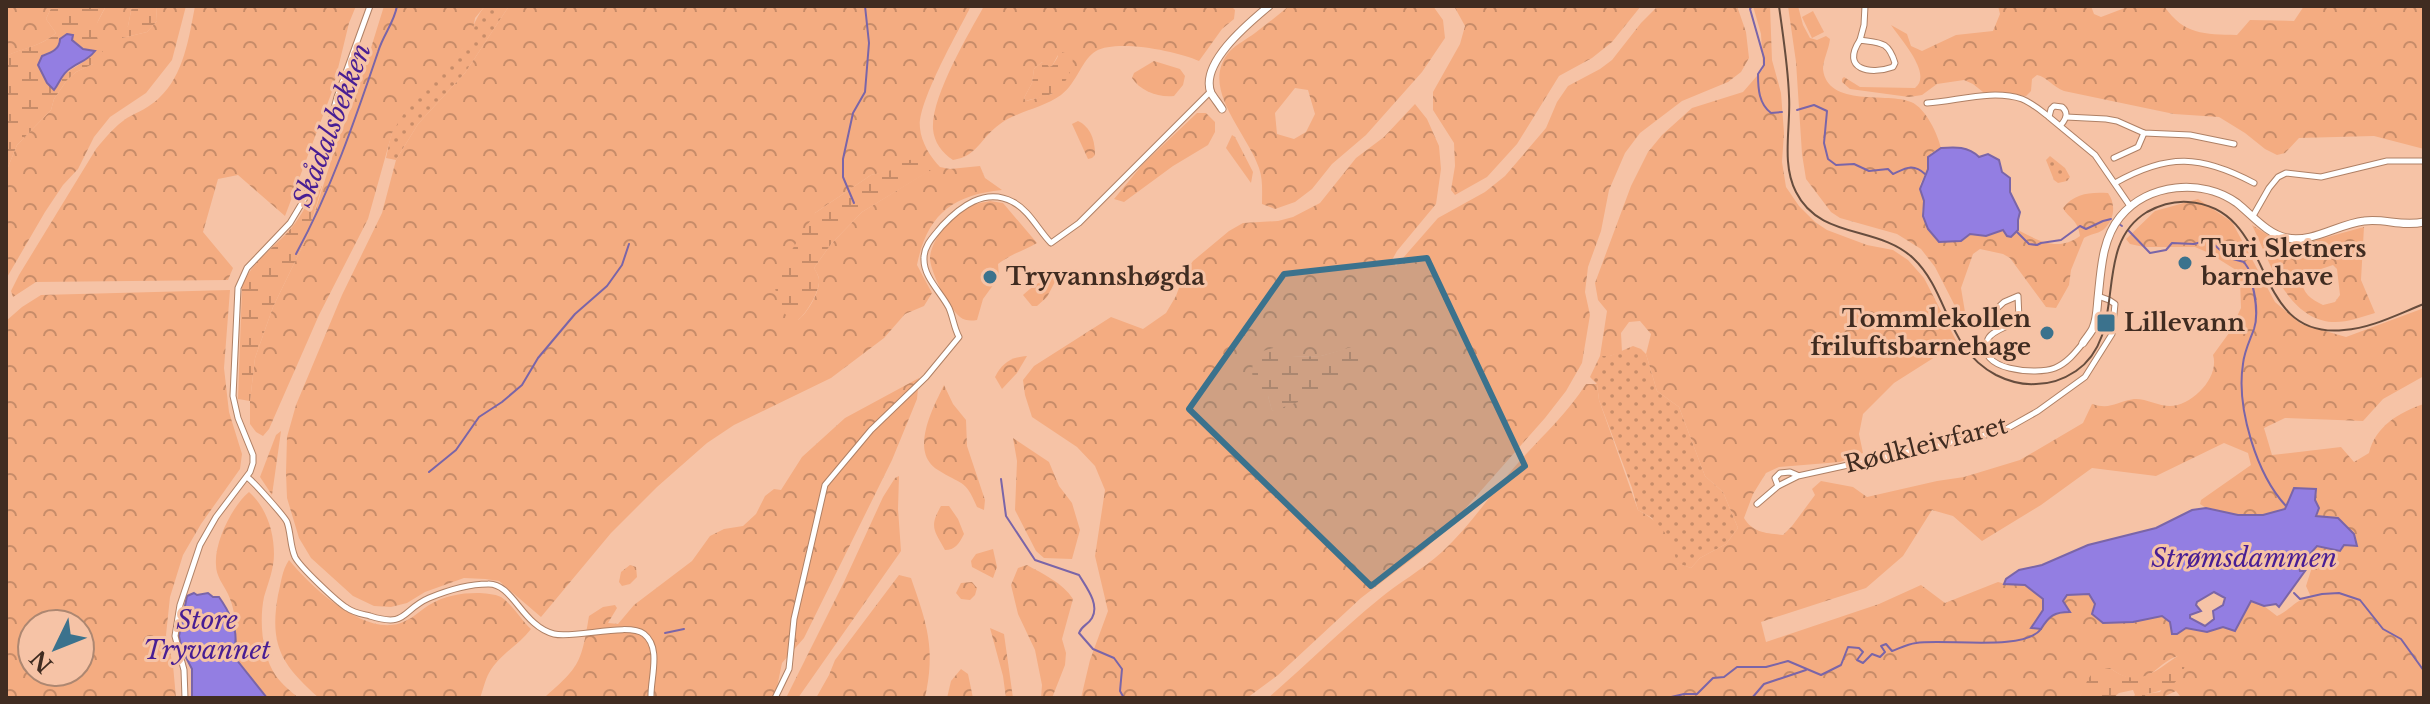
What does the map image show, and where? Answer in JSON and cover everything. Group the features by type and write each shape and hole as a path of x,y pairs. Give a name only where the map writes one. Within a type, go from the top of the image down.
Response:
{"street":[{"path":"185,698 184,670 175,636 180,605 200,545 216,517 252,469 253,458 233,396 239,283 247,268 290,223 305,198 370,6"},
{"path":"1222,109 1211,91 1210,80 1214,68 1226,45 1269,6"},
{"path":"1860,40 1888,46 1895,63 1893,67 1866,70 1853,60 1864,25 1865,6"},
{"path":"775,698 789,669 794,619 825,485 872,429 926,377 959,337 949,309 925,268 924,258 929,242 963,206 990,198 1016,203 1051,243 1079,223 1211,91"},
{"path":"1927,103 1982,96 2009,97 2030,103 2095,155 2130,206"},
{"path":"2049,117 2051,109 2058,106 2065,109 2066,117 2061,125"},
{"path":"2066,117 2117,121 2144,133 2190,135 2234,144"},
{"path":"2114,158 2138,147 2144,133"},
{"path":"2115,183 2148,168 2187,161 2213,164 2254,183"},
{"path":"2253,216 2269,188 2286,173 2321,177 2387,161 2424,161"},
{"path":"2243,177 2247,169"},
{"path":"1993,312 2004,302 2018,296 2019,319 1991,335 1987,344 1993,359 2007,368 2031,372 2053,369 2071,358 2094,325 2101,266 2107,241 2117,221 2130,206 2162,190 2189,187 2209,190 2226,197 2280,236 2297,239 2366,221 2406,225 2424,222"},
{"name":"Rødkleivfaret","path":"1757,504 1778,486 1798,476 1994,433 2038,411 2085,377 2112,334 2115,304 2098,296"},
{"name":"Rødkleivfaret","path":"1778,486 1775,478 1780,473 1790,472 1798,476"},
{"path":"247,477 285,519 298,562 347,609 394,621 430,597 474,586 498,585 528,619 551,633 571,635 632,630 644,634 650,642 653,656 651,698"}],"highlighted area":[{"path":"1427,258 1525,466 1371,586 1189,409 1284,274"}],"green space":[{"path":"6,6 52,6 46,19 56,33 38,44 6,56"},
{"path":"52,6 106,6 96,28 103,51 93,64 67,80 54,99 51,110 17,145 6,172 6,56 38,44 56,33 46,19","holes":["72,40 83,49 94,51 65,74 58,85 47,83 38,65 42,56 54,51 60,43"]},
{"path":"106,6 132,6 122,38 147,32 157,21 156,6 186,6 172,60 146,93 110,117 94,137 78,169 45,212 6,279 6,172 17,145 51,110 54,99 67,80 93,64 95,27"},
{"path":"132,6 156,6 157,21 147,32 122,38 120,33 128,26"},
{"path":"195,6 356,6 333,89 285,216 238,175 218,179 203,232 233,268 228,280 36,282 13,297 11,291 19,275 96,149 123,121 155,101 174,78 184,55"},
{"path":"384,6 485,6 475,18 472,36 449,67 404,113 392,133 368,219 263,436 250,424 255,358 273,307 307,237"},
{"path":"485,6 509,6 465,73 418,124 396,160 386,158 391,136 405,111 461,50"},
{"path":"509,6 971,6 931,85 920,128 927,149 940,167 980,166 985,178 1002,190 956,203 935,221 927,233 917,265 932,293 924,306 905,314 884,338 831,378 734,425 707,443 611,533 541,617 499,581 485,579 464,578 425,592 407,603 391,607 374,606 353,596 311,558 299,538 287,498 287,437 296,405 342,295 382,213 396,160 418,124 465,73","holes":["930,170 862,212 831,244 814,268 819,285 809,308 798,320 815,213 871,175"]},
{"path":"984,6 1231,6 1235,10 1234,19 1222,29 1199,61 1162,50 1132,46 1096,51 1061,95 1007,120 993,129 974,151 953,160 942,151 935,138 934,116 944,84","holes":["1058,55 1052,94 1026,101 1024,98 1032,83 1034,69 1042,62 1049,68"]},
{"path":"1289,6 1433,6 1443,20 1445,38 1422,72 1366,135 1332,164 1312,189 1295,202 1275,209 1262,204 1259,168 1228,110 1219,79 1230,51","holes":["1295,88 1308,90 1315,114 1306,132 1294,139 1277,134 1275,113"]},
{"path":"1454,6 1641,6 1612,42 1592,58 1559,76 1517,144 1487,177 1455,195 1451,190 1455,166 1454,143 1433,110 1433,92 1460,44 1465,26"},
{"path":"1658,6 1737,6 1746,32 1749,58 1741,72 1728,82 1682,101 1640,133 1625,153 1609,190 1601,231 1588,267 1585,292 1590,315 1582,363 1545,418 1464,510 1425,549 1361,598 1278,675 1247,698 1081,698 1090,660 1108,611 1095,556 1105,490 1095,466 1077,447 1032,417 1023,380 1034,366 1111,317 1143,329 1166,313 1193,261 1229,231 1243,223 1293,217 1320,203 1356,158 1384,137 1415,104 1427,119 1439,146 1441,169 1436,204 1397,251 1392,260 1396,266 1438,218 1485,192 1505,176 1546,128 1568,86 1612,60","holes":["1358,346 1272,411 1268,396 1292,357 1321,356"]},
{"path":"1753,6 1770,6 1772,60 1781,93 1784,133 1782,162 1786,187 1799,206 1827,230 1867,245 1893,250 1908,260 1924,278 1961,350 1935,357 1894,383 1863,414 1859,434 1863,453 1840,462 1779,467 1766,473 1753,494 1744,518 1748,523 1760,531 1783,535 1815,495 1812,489 1821,481 1853,487 1867,497 1964,477 2020,460 2083,423 2092,404 2109,406 2138,399 2170,406 2195,396 2208,381 2214,364 2213,355 2229,333 2241,308 2240,281 2236,270 2195,247 2144,247 2130,244 2126,239 2155,211 2198,199 2232,222 2275,302 2301,324 2346,337 2424,308 2424,376 2383,399 2363,421 2285,418 2264,428 2272,455 2341,447 2354,462 2369,453 2382,428 2389,422 2424,404 2424,698 2179,698 2176,691 2161,698 2144,698 2146,694 2160,692 2185,655 2175,657 2152,673 2135,679 2110,668 2085,688 2079,698 1268,698 1364,612 1453,542 1586,384 1597,384 1599,400 1638,510 1664,532 1677,563 1691,568 1700,558 1726,544 1738,528 1723,492 1705,476 1679,407 1657,391 1646,354 1651,334 1640,321 1629,322 1621,333 1622,352 1600,356 1607,311 1598,300 1595,283 1631,186 1648,152 1692,108 1743,92 1763,69 1761,34","holes":["2224,443 2248,453 2251,465 2201,500 2200,504 2238,515 2263,515 2285,509 2294,488 2315,489 2319,508 2315,516 2356,546 2344,545 2339,551 2317,546 2309,552 2314,561 2306,586 2311,597 2277,616 2251,601 2241,622 2207,632 2186,628 2177,634 2162,616 2151,618 2095,604 2089,594 2067,595 2063,600 2069,612 2050,616 2032,628 2043,610 2043,599 2025,585 1998,582 1945,603 1921,585 1879,604 1766,642 1761,622 1866,588 1903,556 1932,510 1953,516 1982,541 2041,505 2092,468 2156,476"]},
{"path":"1788,6 1798,6 1810,38 1817,40 1826,36 1830,39 1823,69 1827,81 1835,89 1860,96 1901,99 1916,105 1926,116 1941,148 1931,153 1928,169 1920,184 1925,201 1922,212 1928,229 1939,242 2004,230 2007,236 2018,230 2049,243 2072,241 2080,236 2079,230 2063,208 2083,194 2108,193 2113,207 2110,222 2103,230 2084,238 2071,270 2069,285 2056,308 2046,307 2010,258 1980,249 1973,254 1961,288 1965,312 1958,312 1935,267 1921,249 1897,234 1840,218 1831,212 1806,179"},
{"path":"1998,6 2091,6 2094,14 2101,17 2130,6 2164,6 2187,28 2205,33 2237,35 2250,20 2294,21 2304,6 2424,6 2424,149 2374,136 2299,138 2285,153 2277,155 2219,117 2174,114 2064,91 2037,75 2032,79 2031,91 2026,96 1983,92 1964,80 1937,84 1922,95 1909,97 1850,89 1842,82 1844,77 1860,87 1915,88 1920,82 1918,66 1891,25 1907,34 1911,46 1922,51 1956,35 1993,31 2000,14"},
{"path":"1813,11 1824,32 1812,38 1802,17"},
{"path":"1061,52 1073,55 1072,67 1064,83 1048,95 1026,101 1024,98 1032,83 1034,69 1042,62 1052,66"},
{"path":"1154,61 1180,69 1185,76 1183,85 1174,96 1150,93 1132,78 1134,73"},
{"path":"1197,113 1206,113 1215,122 1215,132 1208,145 1124,202 1114,199 1143,164"},
{"path":"1078,121 1091,135 1095,155 1092,158 1088,159 1072,124"},
{"path":"1232,135 1253,172 1251,183 1226,148"},
{"path":"2050,156 2065,168 2070,177 2067,181 2058,183 2054,180 2046,160"},
{"path":"919,159 931,170 862,212 831,244 814,268 819,285 801,317 798,320 790,318 780,310 775,288 788,256 815,213 871,175 892,170 900,161"},
{"path":"315,186 322,186 307,237 273,307 255,358 250,401 238,399 242,287 255,265 295,223"},
{"path":"990,201 1003,203 1037,243 998,264 999,277 983,299 977,320 966,320 960,317 945,297 930,257 938,236 954,217 969,206"},
{"path":"2252,225 2279,242 2302,244 2364,227 2361,280 2375,313 2332,322 2302,310 2281,285","holes":["2333,265 2337,269 2340,295 2335,302 2323,305 2305,292 2302,280 2312,272"]},
{"path":"1057,278 1047,297 1037,306 1032,306 1023,295 1037,284"},
{"path":"230,290 224,368 229,412 242,454 240,469 183,555 170,597 166,635 176,698 6,698 6,321 41,295"},
{"path":"1358,345 1373,358 1327,392 1272,411 1268,396 1253,383 1254,362 1265,351 1280,347 1292,357 1321,356"},
{"path":"1633,346 1646,354 1657,391 1679,407 1705,476 1723,492 1738,528 1726,544 1700,558 1691,568 1676,563 1652,518 1638,510 1599,400 1597,384 1590,377 1600,356 1610,356"},
{"path":"1027,356 1002,389 995,377 1001,368 1012,359"},
{"path":"919,378 917,399 892,460 804,638 782,663 776,692 771,698 544,698 577,663 589,616 603,607 615,605 617,608 608,623 618,624 634,605 692,561 710,536 724,529 743,526 756,514 765,496 774,489 781,490 802,457 845,418"},
{"path":"944,385 953,404 966,420 967,446 985,500 984,510 977,507 962,483 929,462 925,452 926,429"},
{"path":"281,431 272,495 260,477 276,435"},
{"path":"1013,438 1049,462 1059,486 1072,503 1080,530 1072,559 1044,558 1036,551 1015,510 1017,461"},
{"path":"899,476 901,551 798,698 786,698 883,497"},
{"path":"249,492 264,512 274,545 273,565 263,606 265,649 276,676 299,698 267,698 238,665 235,656 231,655 236,633 235,616 217,573 216,556 225,526 236,506"},
{"path":"941,506 949,506 964,534 956,546 948,550 945,550 934,528"},
{"path":"993,549 997,567 993,578 972,567 971,561 976,554"},
{"path":"289,560 309,582 335,603 363,620 377,624 402,623 446,597 480,593 501,597 531,629 493,667 480,698 319,698 287,664 277,641 278,595"},
{"path":"630,565 636,567 637,577 630,584 622,586 619,582 621,572"},
{"path":"1027,565 1046,575 1073,599 1062,639 1065,665 1052,698 1041,698 1042,685 1035,650 1018,614 1011,585 1018,568"},
{"path":"899,575 911,578 928,637 930,665 925,698 816,698 835,660"},
{"path":"972,582 977,588 975,595 970,600 961,599 956,593 961,583"},
{"path":"990,628 1004,634 1013,698 1006,698"},
{"path":"2179,655 2185,655 2180,677 2169,687 2146,694 2144,698 2132,698 2135,695 2133,690 2119,693 2113,698 2079,698 2089,677 2096,672 2110,668 2138,678 2154,672"},
{"path":"961,669 968,674 973,698 947,698 951,681"}],"water":[{"path":"67,34 73,35 72,40 83,49 95,51 65,72 54,90 38,65 42,56 56,48 60,39"},
{"path":"1941,148 1961,148 1979,157 1988,154 1999,160 2002,172 2010,178 2010,192 2020,212 2018,230 2011,237 2003,230 1986,236 1970,234 1961,241 1939,242 1928,229 1920,189 1928,169 1928,157"},
{"name":"Strømsdammen","path":"2294,488 2316,489 2315,500 2319,508 2316,516 2338,518 2354,534 2357,546 2344,545 2340,551 2317,546 2299,566 2300,571 2305,571 2279,607 2251,601 2235,631 2223,627 2207,632 2186,628 2172,634 2170,622 2162,616 2133,622 2103,623 2092,614 2095,604 2089,594 2067,595 2063,601 2070,612 2052,616 2041,629 2031,628 2043,610 2043,599 2025,585 2004,584 2019,570 2042,565 2088,545 2156,528 2192,510 2206,508 2238,515 2263,515 2285,509","holes":["2214,592 2225,598 2223,605 2213,611 2214,619 2205,626 2190,618 2190,615 2201,611 2197,602"]},
{"name":"Store Tryvannet","path":"194,593 219,597 233,625 235,647 232,654 267,698 192,698 192,669 179,636 187,596"}],"waterway":[{"name":"Skådalsbekken","path":"296,254 331,180 397,6"},
{"path":"854,203 843,177 843,159 853,113 865,92 869,43 865,6"},
{"path":"1752,6 1750,9 1764,58 1764,65 1758,74 1760,96 1771,113 1782,112"},
{"path":"1797,110 1814,105 1827,111 1824,143 1828,159 1836,165 1854,164 1869,171 1888,169 1893,174 1913,168 1925,174"},
{"path":"2017,232 2029,244 2037,245 2061,240 2080,226 2086,229 2111,219"},
{"path":"2128,230 2150,253 2166,250 2172,243 2194,244 2209,240 2229,258 2244,262 2248,268 2256,314 2242,381 2246,420 2266,477 2286,506"},
{"path":"429,472 456,450 479,417 522,385 538,358 575,314 607,286 622,265 629,244"},
{"path":"1001,479 1006,516 1035,560 1079,575 1088,590 1094,613 1079,633 1093,649 1114,658 1122,669 1120,691 1124,698"},
{"path":"2294,593 2300,599 2339,593 2360,600 2383,629 2401,639 2424,671"},
{"path":"665,633 684,629"},
{"path":"1667,698 1697,694 1713,678 1724,677 1737,667 1766,667 1788,661 1821,675 1841,665 1848,647 1859,648 1863,652 1857,660 1863,663 1872,654 1880,657 1885,652 1881,646 1886,644 1892,651 1910,644 1928,642 2001,642 2032,636 2041,629"},
{"path":"1752,698 1764,684 1806,670"}],"railway":[{"path":"1779,6 1788,85 1789,169 1796,192 1806,207 1819,218 1883,241 1913,258 1934,287 1967,350 1979,364 1996,375 2015,382 2042,384 2062,379 2076,371 2092,355 2102,335 2119,246 2130,227 2147,212 2172,203 2188,202 2217,210 2237,226 2276,295 2292,315 2313,328 2354,329 2424,304"}],"place":[{"name":"Turi Sletners barnehave","path":"2185,263"},
{"name":"Tryvannshøgda","path":"990,277"},
{"name":"Lillevann","path":"2106,323"},
{"name":"Tommlekollen friluftsbarnehage","path":"2047,333"}]}
